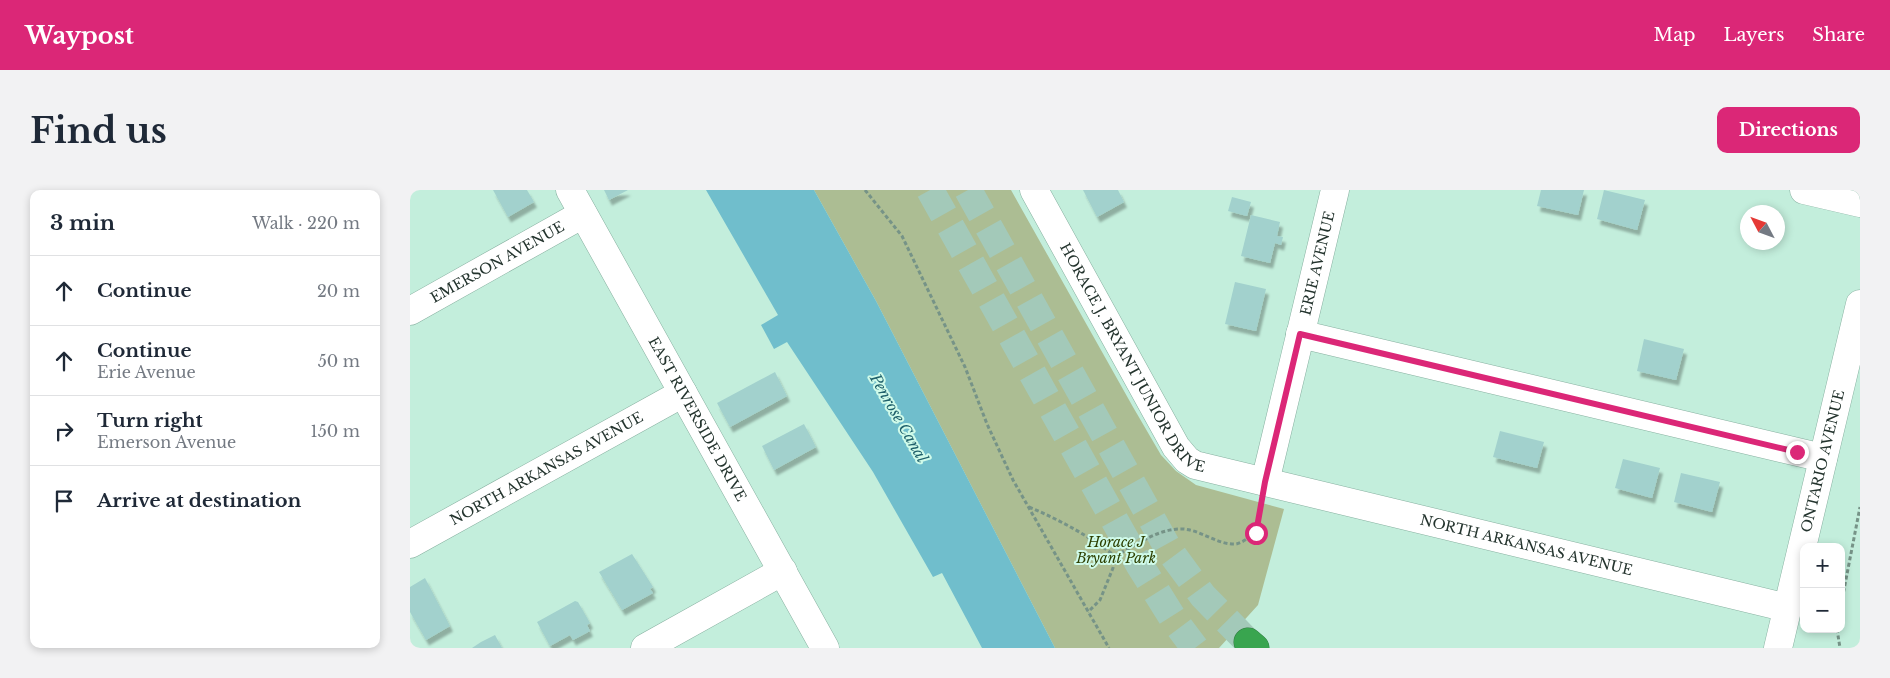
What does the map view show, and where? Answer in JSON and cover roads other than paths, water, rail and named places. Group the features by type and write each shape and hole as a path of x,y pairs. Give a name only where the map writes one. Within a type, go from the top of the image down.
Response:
{"street":[{"name":"EAST RIVERSIDE DRIVE","path":"570,190 825,648"},
{"name":"HORACE J. BRYANT JUNIOR DRIVE","path":"1034,190 1181,454 1195,465 1265,482"},
{"name":"ERIE AVENUE","path":"1265,482 1335,190"},
{"path":"1804,190 1860,203"},
{"name":"EMERSON AVENUE","path":"410,310 583,214"},
{"name":"ONTARIO AVENUE","path":"1778,648 1860,304"},
{"path":"1300,334 1823,458"},
{"name":"NORTH ARKANSAS AVENUE","path":"410,544 683,393"},
{"name":"NORTH ARKANSAS AVENUE","path":"1265,482 1788,608"},
{"path":"645,648 783,571"}],"water":[{"name":"Penrose Canal","path":"706,190 814,190 876,301 1055,648 982,648 942,573 933,577 873,472 787,342 774,349 761,325 778,315"}],"tunnel":[{"path":"930,190 1139,564 1174,620 1195,648"},
{"path":"968,190 1169,550 1203,596 1248,642"}],"park label":[{"name":"Horace J Bryant Park","path":"1116,550"}]}
